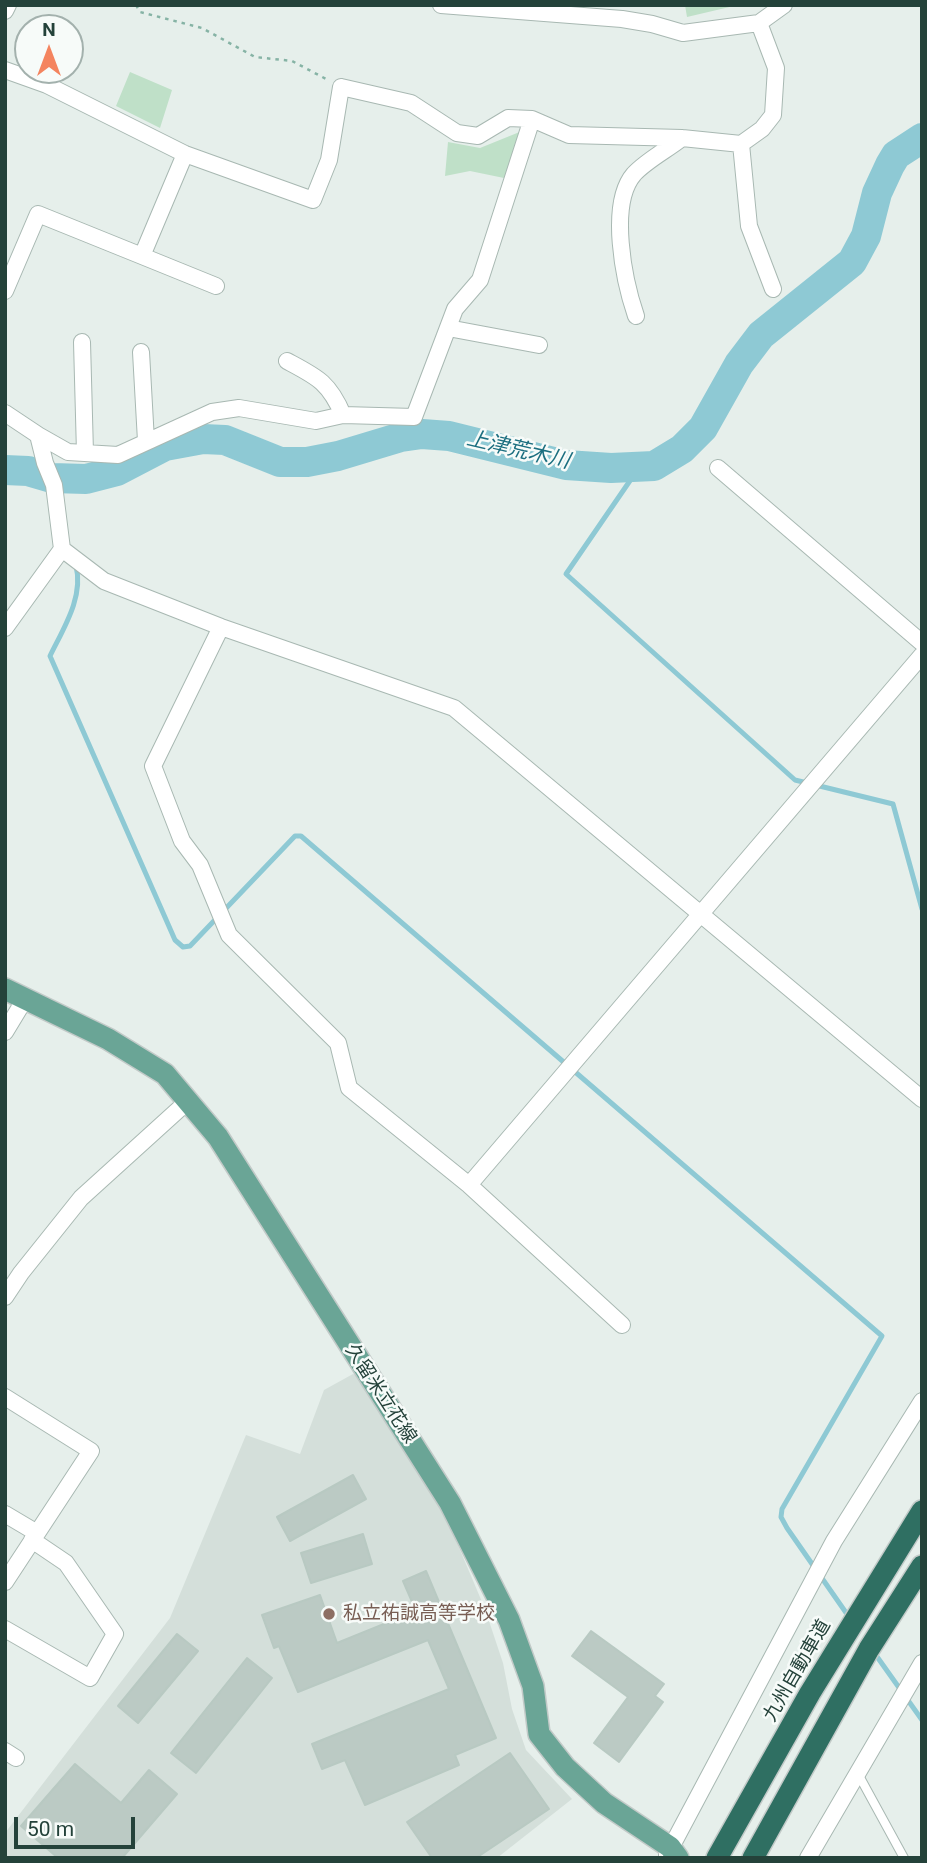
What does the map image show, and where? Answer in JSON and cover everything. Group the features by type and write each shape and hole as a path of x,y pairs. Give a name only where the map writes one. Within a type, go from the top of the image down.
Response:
{"highway":[{"name":"九州自動車道","path":"717,1858 810,1693 922,1511"},
{"path":"752,1858 869,1649 922,1566"}],"main road":[{"name":"久留米立花線","path":"5,989 108,1039 165,1074 218,1137 450,1503 509,1620 533,1686 539,1734 565,1768 604,1803 672,1854"}],"street":[{"path":"5,11 8,5"},
{"path":"440,5 622,19 683,33 759,23 784,5"},
{"path":"5,70 47,85 185,154 313,200 329,160 341,87 411,103 457,133 478,136 508,118 532,119 569,135 682,138 741,145 762,129 773,115 776,68 759,23"},
{"path":"5,413 68,452 118,455 212,412 239,408 316,421 343,415 414,417 455,309 480,280 532,119"},
{"path":"636,316 625,279 620,228 621,201 634,175 682,138"},
{"path":"741,145 749,226 773,289"},
{"path":"142,256 185,154"},
{"path":"5,291 38,214 216,286"},
{"path":"448,328 539,345"},
{"path":"82,342 86,453"},
{"path":"141,352 146,441"},
{"path":"287,361 322,380 337,400 343,415"},
{"path":"5,628 62,549 54,485 38,435"},
{"path":"718,468 922,643"},
{"path":"62,549 104,581 221,627 454,708 922,1099"},
{"path":"221,627 153,766 182,841 201,865 229,935 338,1043 349,1088 469,1185 622,1325"},
{"path":"469,1185 922,655"},
{"path":"5,1032 25,999"},
{"path":"5,1297 81,1198 188,1101"},
{"path":"5,1398 91,1451 5,1582"},
{"path":"672,1854 834,1541 922,1401"},
{"path":"5,1514 66,1563 114,1634 90,1678 5,1629"},
{"path":"808,1858 922,1663"}],"lane":[{"path":"857,1772 904,1858"}],"path":[{"path":"136,5 140,12 202,28 255,57 292,61 341,87"}],"shaded area":[{"name":"私立祐誠高等学校","path":"353,1374 362,1377 444,1512 485,1609 503,1663 512,1709 526,1750 572,1799 497,1858 5,1858 5,1833 170,1618 246,1435 300,1454 324,1390"}],"green space":[{"path":"685,5 738,5 687,17"},
{"path":"130,72 172,90 160,128 116,106"},
{"path":"522,131 504,178 470,171 445,176 448,142 480,148"}],"building":[{"path":"353,1475 366,1499 290,1541 277,1517"},
{"path":"363,1534 372,1564 311,1583 301,1553"},
{"path":"426,1571 496,1738 455,1755 459,1765 365,1805 345,1760 322,1769 312,1744 449,1689 428,1640 298,1692 279,1646 274,1648 262,1615 320,1595 337,1643 416,1611 403,1581"},
{"path":"591,1631 664,1684 655,1696 663,1702 619,1762 594,1743 628,1697 572,1656"},
{"path":"177,1634 198,1651 138,1723 118,1706"},
{"path":"247,1658 272,1678 196,1773 171,1753"},
{"path":"510,1753 549,1809 476,1858 432,1858 407,1822"},
{"path":"75,1764 121,1803 149,1770 177,1794 122,1858 58,1858 21,1826"}],"waterway":[{"name":"上津荒木川","path":"5,470 28,471 52,478 86,479 117,471 165,446 203,439 225,440 280,462 307,462 422,434 449,436 566,465 611,468 654,466 682,449 703,428 739,364 761,335 852,262 866,236 877,193 890,165 896,155 922,138"},
{"path":"638,469 566,574 795,780 893,804 922,909"},
{"path":"76,566 78,578 75,601 50,656 175,940 183,947 190,946 295,836 301,836 882,1336 782,1509 781,1517 849,1617"},
{"path":"873,1651 922,1720"}],"place":[{"name":"私立祐誠高等学校","path":"329,1614"}]}
